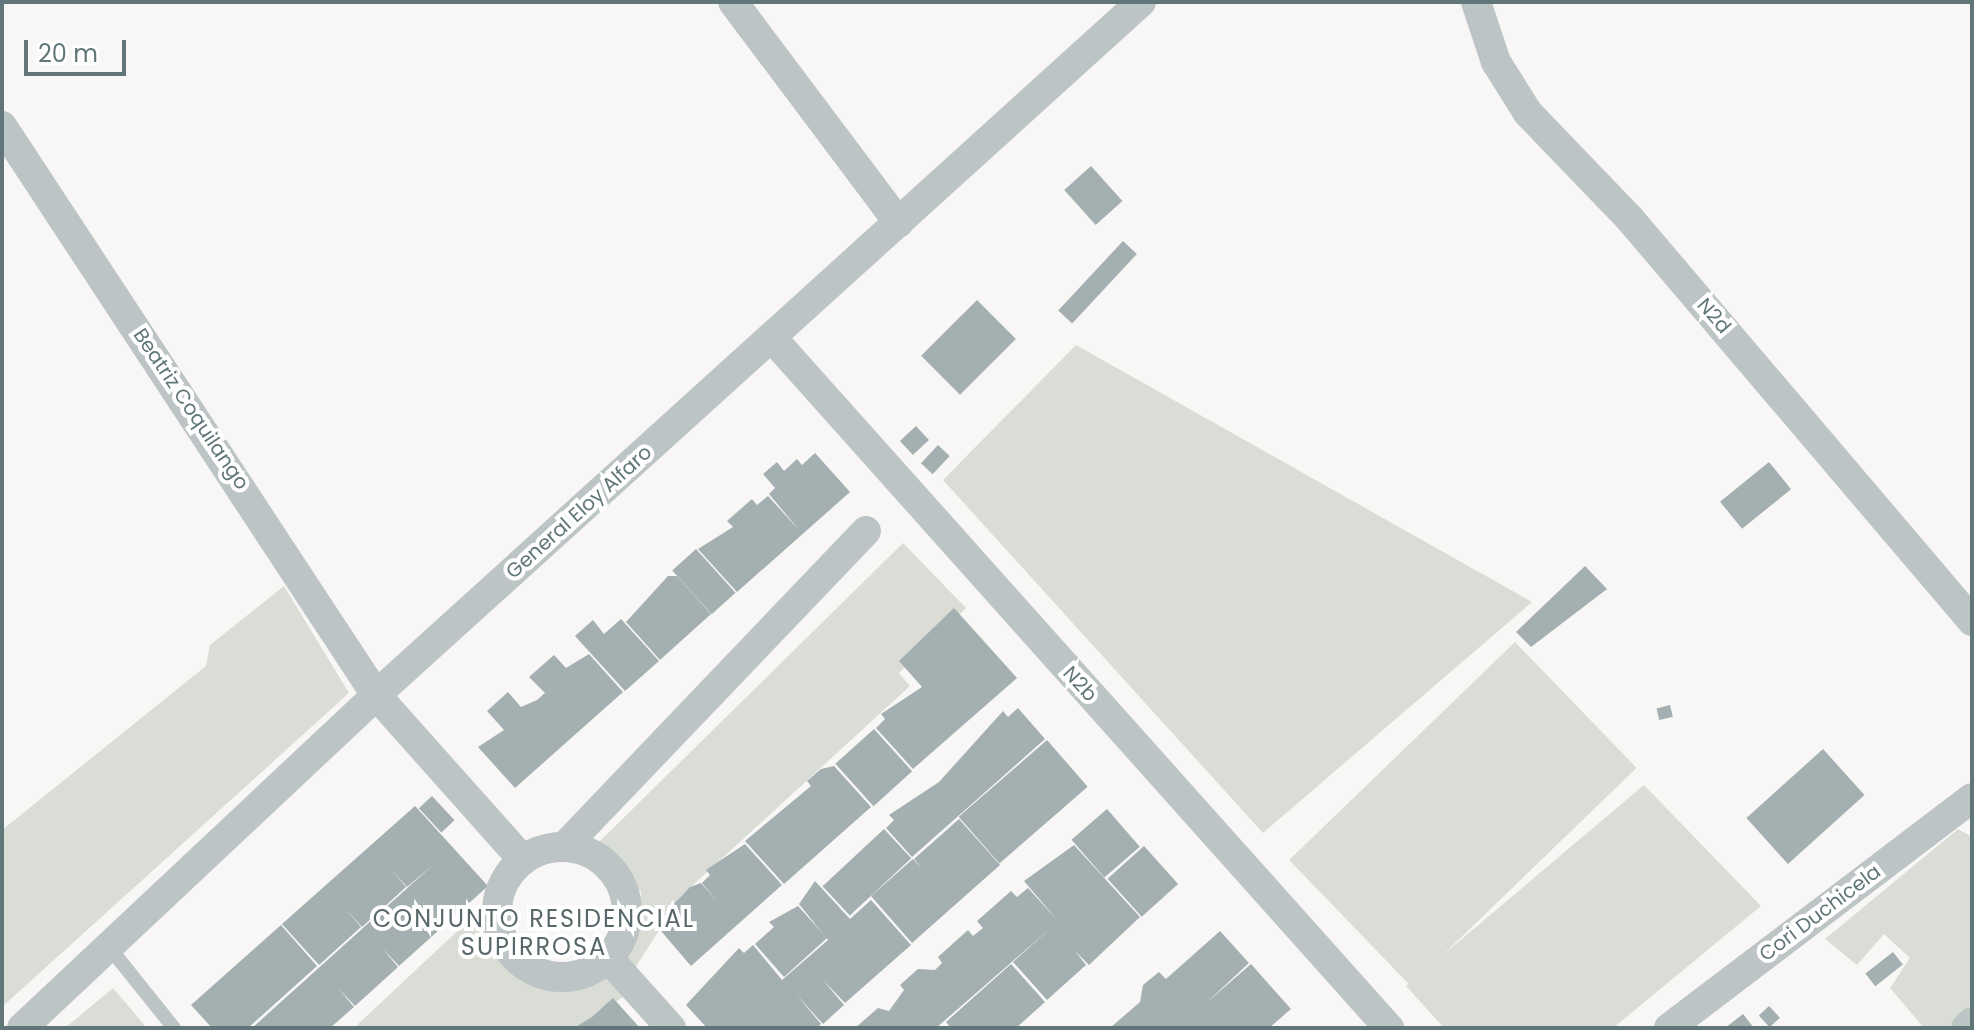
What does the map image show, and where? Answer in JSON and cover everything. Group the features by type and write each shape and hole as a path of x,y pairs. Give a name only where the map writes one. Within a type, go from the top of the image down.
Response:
{"street":[{"path":"733,2 899,223"},
{"name":"General Eloy Alfaro","path":"22,1028 376,695 1141,2"},
{"name":"N2d","path":"1476,2 1496,62 1528,113 1630,219 1972,621"},
{"name":"Beatriz Coquilango","path":"2,126 376,695 523,860"},
{"name":"N2b","path":"772,338 1389,1028"},
{"path":"564,847 604,862 627,899 625,931 609,959 571,977 550,977 513,955 497,916 508,875 523,860 564,847 866,531"},
{"name":"Cori Duchicela","path":"1669,1028 1972,798"},
{"path":"609,959 671,1028"},
{"path":"1966,1028 1972,1022"}],"lane":[{"path":"109,947 174,1028"}],"shaded area":[{"path":"1076,345 1532,602 1263,833 943,480"},
{"path":"903,543 966,608 899,673 910,686 681,896 635,968 625,956 638,934 641,892 598,843"},
{"path":"284,586 349,693 2,1007 2,830 206,666 210,645"},
{"path":"1515,642 1637,768 1411,986 1289,860"},
{"path":"1644,785 1761,906 1613,1028 1444,1028 1406,986"},
{"path":"1958,829 1972,837 1972,1004 1948,1028 1924,1028 1890,988 1910,958 1884,934 1857,965 1825,939"},
{"path":"484,906 487,940 522,980 564,990 607,975 625,995 581,1028 354,1028"},
{"path":"113,988 147,1028 65,1028"}],"building":[{"path":"1091,166 1122,201 1096,225 1064,190"},
{"path":"1123,241 1137,254 1072,323 1058,310"},
{"path":"977,300 1016,339 960,395 921,356"},
{"path":"916,426 929,440 913,455 900,441"},
{"path":"938,445 950,456 933,474 921,463"},
{"path":"815,453 850,492 737,592 698,549 733,527 727,521 752,499 757,505 768,496 800,531 769,494 775,488 763,474 777,462 784,471 797,459 802,465"},
{"path":"1769,462 1791,489 1742,529 1720,502"},
{"path":"696,549 735,593 712,614 672,570"},
{"path":"1585,566 1607,589 1531,647 1516,632"},
{"path":"668,576 677,576 711,614 660,660 626,622"},
{"path":"954,608 1017,678 913,769 876,728 885,719 881,714 922,687 899,661"},
{"path":"621,619 659,661 625,691 575,636 593,620 604,634"},
{"path":"589,654 623,692 515,788 478,747 504,730 487,711 508,692 521,707 537,700 545,693 529,677 554,655 566,668"},
{"path":"1670,705 1673,717 1659,720 1656,708"},
{"path":"1018,708 1045,739 912,857 886,828 894,820 889,815 939,782 1003,711 1008,717"},
{"path":"874,729 912,771 873,806 835,764"},
{"path":"1047,740 1088,787 999,864 959,817"},
{"path":"1823,749 1864,795 1788,864 1746,818"},
{"path":"834,766 871,807 784,884 745,841 811,786 807,781 821,769"},
{"path":"432,796 455,820 441,832 419,808"},
{"path":"415,806 488,886 399,966 382,948 398,967 355,1006 338,988 354,1007 330,1028 252,1028 434,864 407,887 390,868 406,887 362,927 345,908 361,927 319,965 282,924"},
{"path":"1107,809 1140,847 1104,878 1072,840"},
{"path":"959,819 1000,865 912,943 871,896 913,859 922,869 914,859"},
{"path":"884,829 911,858 850,916 823,886"},
{"path":"745,844 782,885 691,966 655,924 690,887 701,883 718,902 702,883 710,875 706,870"},
{"path":"1074,845 1140,917 1089,965 1075,951 1086,965 1047,1000 1013,962 1053,926 936,1028 855,1028 878,1008 889,1011 904,990 900,985 918,969 935,970 942,963 938,957 968,930 973,936 983,928 977,921 1011,891 1017,897 1028,888 1058,921 1024,881"},
{"path":"1144,846 1178,884 1142,917 1108,879"},
{"path":"815,881 850,919 871,900 911,945 845,1003 822,979 844,1005 823,1024 796,994 821,1024 817,1028 707,1028 686,1005 739,948 744,953 753,945 782,980 828,940 799,904"},
{"path":"798,906 827,938 784,977 755,944 774,927 769,922"},
{"path":"281,925 317,966 248,1028 212,1028 191,1005"},
{"path":"1220,931 1249,963 1205,1004 1251,964 1291,1009 1269,1028 1110,1028 1140,1002 1143,985 1159,972 1166,979"},
{"path":"1893,952 1903,965 1875,986 1865,974"},
{"path":"1011,964 1045,1002 1016,1028 951,1028 946,1022"},
{"path":"613,998 640,1028 574,1028 592,1017"},
{"path":"1769,1006 1780,1018 1770,1027 1759,1016"},
{"path":"1743,1014 1754,1028 1725,1028"}],"district":[{"name":"CONJUNTO RESIDENCIAL SUPIRROSA","path":"534,933"}]}
